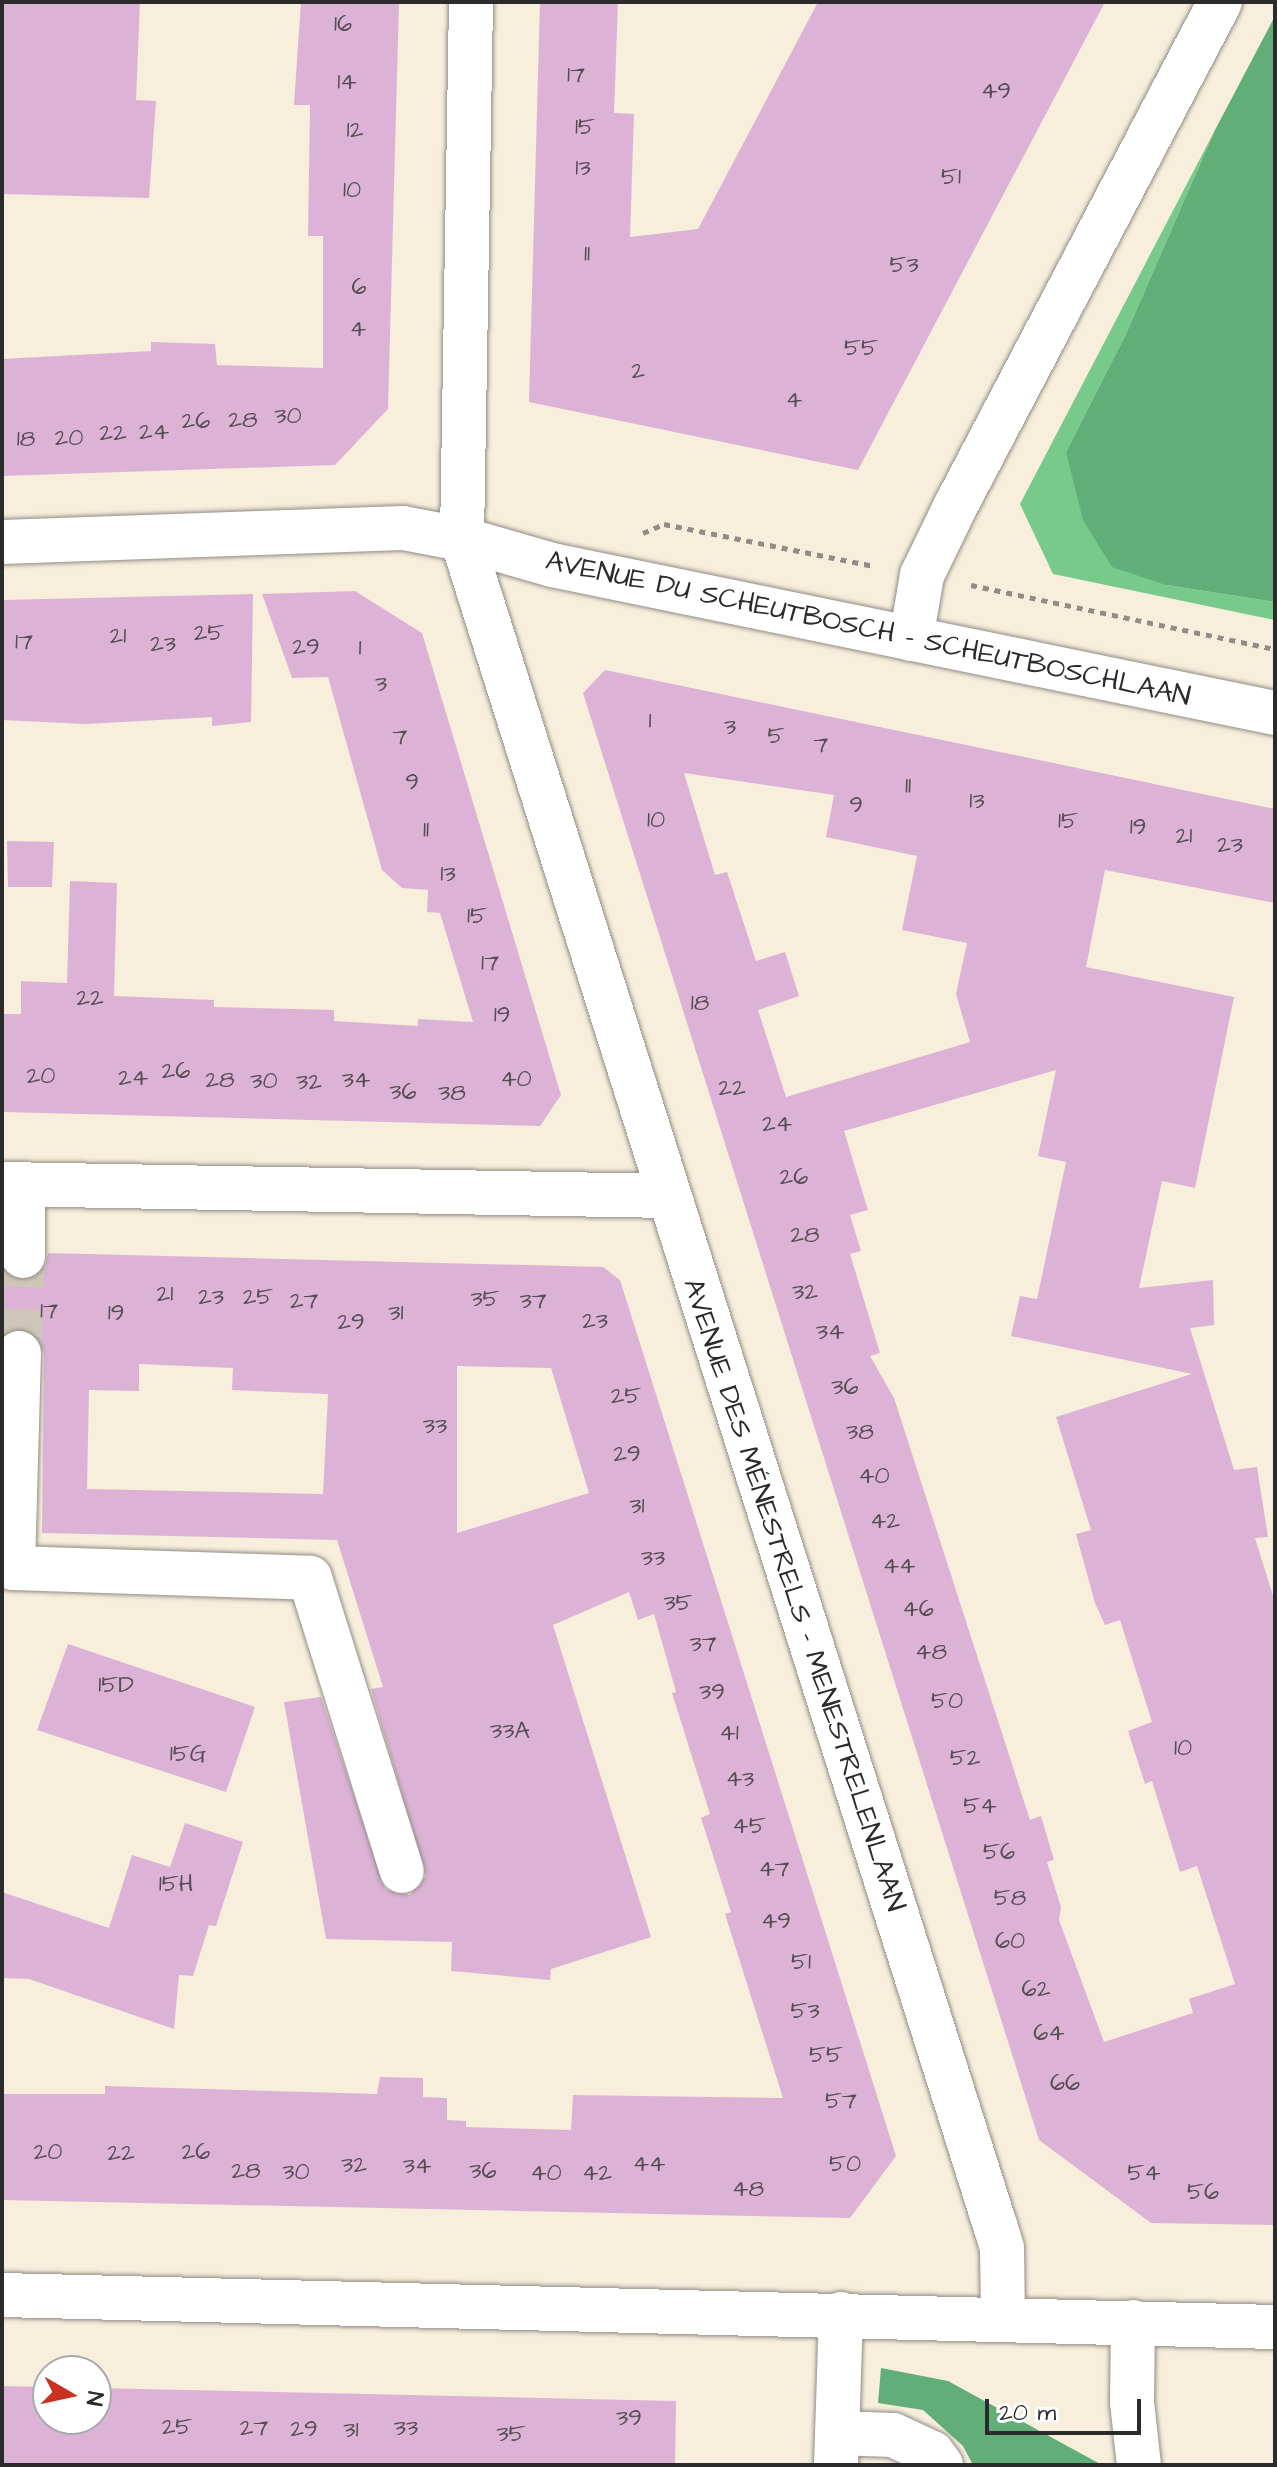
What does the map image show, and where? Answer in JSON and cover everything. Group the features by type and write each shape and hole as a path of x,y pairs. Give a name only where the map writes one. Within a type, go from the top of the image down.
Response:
{"street":[{"name":"AVENUE DES MÉNESTRELS - MENESTRELENLAAN","path":"471,2 462,539 667,1196 1002,2248 1003,2318"},
{"path":"911,639 922,575 1220,2"},
{"name":"AVENUE DU SCHEUTBOSCH - SCHEUTBOSCHLAAN","path":"2,542 403,528 462,539 552,565 1275,713"},
{"path":"23,1256 13,1184 667,1196"},
{"path":"19,1353 7,1568 310,1578 402,1871"},
{"path":"2,2295 1275,2327"},
{"path":"841,2314 836,2449 893,2435 923,2447 941,2465"},
{"path":"1133,2322 1132,2402 1139,2465"}],"green space":[{"path":"1275,16 1275,602 1166,585 1112,567 1083,520 1066,452 1126,334 1215,130"},
{"path":"1215,130 1126,334 1066,452 1166,585 1275,602 1275,620 1053,574 1020,504"},
{"path":"881,2368 948,2381 1102,2465 973,2465 963,2446 923,2410 878,2403"}],"building":[{"path":"2,2 140,2 136,100 156,101 149,198 2,194"},
{"path":"301,2 399,2 388,409 335,465 2,476 2,359 151,351 151,342 215,344 217,365 323,368 323,236 308,236 310,105 294,105"},
{"path":"540,2 618,2 614,113 634,114 630,237 698,229 818,2 1105,2 858,470 529,402"},
{"path":"355,591 422,633 561,1095 540,1126 2,1112 2,1014 21,1014 21,981 67,983 70,881 117,883 114,996 214,1000 214,1007 334,1010 334,1021 418,1026 418,1019 473,1022 440,913 427,912 428,890 402,888 382,870 328,677 292,678 262,594"},
{"path":"253,594 251,722 212,726 212,717 86,724 2,720 2,600"},
{"path":"605,670 1275,809 1275,903 1105,870 1086,967 1234,997 1195,1188 1162,1181 1139,1288 1213,1280 1214,1325 1190,1328 1234,1470 1257,1467 1268,1537 1255,1538 1275,1602 1275,2225 1151,2223 1039,2140 583,693","holes":["684,773 834,795 826,837 917,856 902,930 967,943 956,994 970,1042 786,1097 758,1010 799,996 785,952 756,961 727,872 715,875","1056,1070 1038,1156 1066,1162 1037,1299 1020,1296 1011,1336 1192,1374 1056,1417 1091,1530 1076,1534 1095,1603 1105,1625 1120,1620 1152,1722 1128,1731 1145,1784 1152,1781 1180,1872 1197,1866 1235,1984 1189,1999 1193,2013 1104,2042 1059,1920 1061,1907 1047,1862 1054,1860 1041,1816 1030,1820 894,1398 870,1356 880,1353 850,1254 861,1251 850,1215 868,1210 844,1131"]},
{"path":"7,841 54,842 52,887 8,887"},
{"path":"48,1253 603,1267 620,1280 896,2156 850,2218 2,2200 2,2094 105,2094 105,2086 377,2094 380,2077 423,2078 423,2097 447,2098 447,2120 466,2121 466,2127 571,2130 573,2095 783,2098 725,1914 731,1912 701,1818 710,1814 672,1693 676,1692 654,1614 638,1620 629,1592 553,1625 651,1937 551,1969 550,1980 451,1971 452,1942 326,1939 284,1702 321,1697 385,1889 410,1895 426,1876 371,1689 383,1687 337,1540 42,1533 44,1353 31,1331 19,1328 2,1336 2,1269 22,1281 35,1278 45,1268","holes":["139,1364 233,1368 232,1390 328,1394 323,1494 87,1489 89,1390 139,1391","457,1366 551,1368 589,1493 457,1533"]},
{"path":"68,1644 255,1707 226,1792 37,1730"},
{"path":"185,1823 243,1842 216,1926 209,1925 193,1976 179,1975 174,2029 29,1979 2,1978 2,1892 109,1928 132,1855 170,1867"},
{"path":"2,2386 32,2387 32,2435 112,2435 112,2388 676,2401 675,2465 2,2465"}],"tunnel":[{"path":"19,1353 23,1256"}]}
